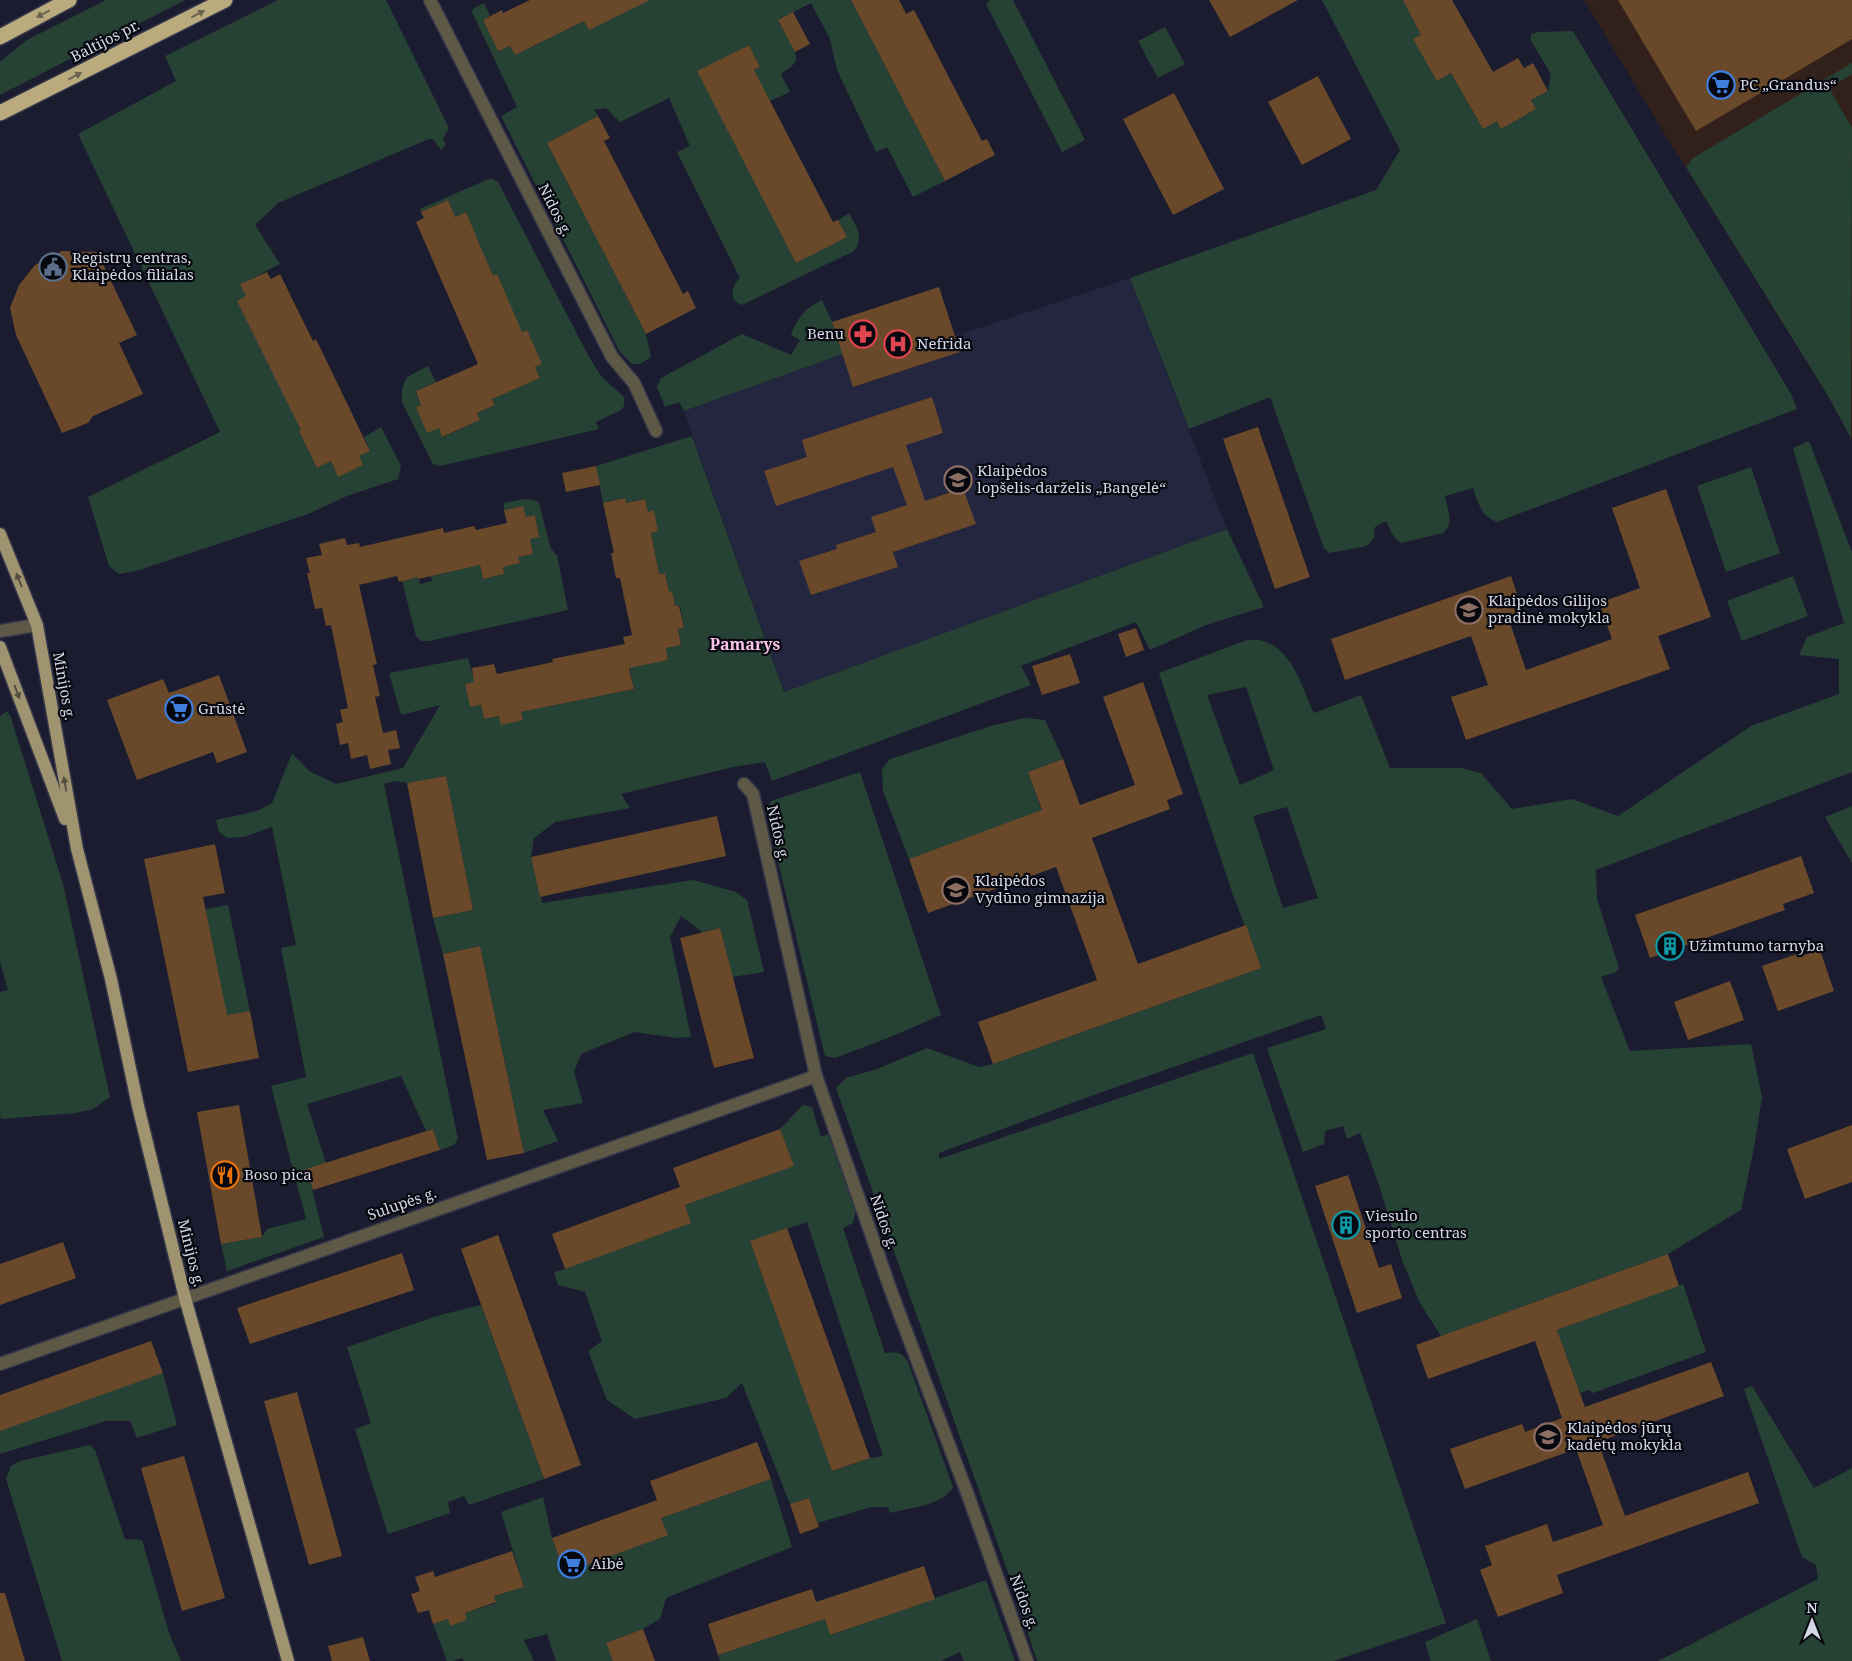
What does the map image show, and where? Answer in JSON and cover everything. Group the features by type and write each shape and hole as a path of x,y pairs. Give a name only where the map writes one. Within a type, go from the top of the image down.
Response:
{"highway":[{"path":"0,37 69,0"},
{"name":"Baltijos pr.","path":"0,113 226,0"}],"main road":[{"name":"Minijos g.","path":"0,534 37,625 77,849 110,978 138,1106 185,1298 288,1661"},
{"name":"Minijos g.","path":"0,647 77,849"}],"street":[{"name":"Nidos g.","path":"430,0 612,358 634,383 656,431"},
{"path":"0,631 37,625"},
{"name":"Nidos g.","path":"744,784 753,794 816,1076 891,1291 970,1498 1028,1661"},
{"name":"Sulupės g.","path":"0,1364 816,1076"}],"shaded area":[{"path":"1584,0 1852,0 1852,440 1827,394 1663,131"},
{"name":"Klaipėdos lopšelis-darželis „Bangelė“","path":"1130,278 1227,529 784,692 684,411 843,354 854,387 960,352 955,336"}],"green space":[{"path":"106,0 185,0 0,95 0,62 27,40"},
{"path":"278,0 386,0 449,128 443,139 446,144 441,150 433,139 429,139 278,203 255,225 280,264 241,284 308,426 299,431 317,468 331,461 338,476 359,456 370,450 364,437 381,427 401,466 398,479 347,496 308,514 136,571 119,574 109,566 88,497 220,432 78,134 176,81 165,56"},
{"path":"629,0 851,0 945,181 913,197 887,147 876,152 837,70 830,39 811,3 778,20 796,56 794,64 781,74 790,92 770,101 765,92 758,95 747,74 760,67 749,45 698,71 796,262 847,237 838,220 849,213 857,227 859,241 854,251 742,305 735,300 732,293 740,278 677,152 690,146 669,98 620,122 606,108 594,110 598,116 547,143 646,334 651,357 640,364 632,364 620,352 501,116 517,107 471,10 484,3 490,16 483,20 498,51 510,46 515,55 550,38 563,22 567,30 584,21 589,30"},
{"path":"991,0 1013,0 1085,140 1062,152 986,4"},
{"path":"1322,0 1403,0 1422,15 1413,20 1421,35 1437,81 1451,73 1483,129 1497,121 1501,129 1536,109 1531,100 1548,91 1551,74 1531,41 1531,34 1573,31 1791,394 1797,409 1497,522 1484,513 1473,488 1445,496 1449,525 1443,533 1401,543 1394,537 1386,521 1375,527 1374,538 1369,544 1363,547 1329,553 1324,548 1270,397 1189,429 1130,278 1376,190 1400,150"},
{"path":"1165,27 1185,64 1158,78 1138,41"},
{"path":"1852,63 1852,74 1829,88 1852,128 1851,438 1827,394 1686,167 1693,158"},
{"path":"491,178 498,182 589,357 601,376 624,397 624,406 621,410 596,422 599,429 440,466 433,464 402,402 402,389 407,377 428,366 436,382 416,391 421,405 417,407 439,428 443,437 480,420 477,413 495,405 488,390 540,378 535,367 541,364 527,330 512,336 513,312 497,275 488,278 482,250 466,212 455,217 448,200 421,212 420,209"},
{"path":"822,300 843,354 684,411 679,402 665,407 657,387 661,378 742,334 791,355 800,340 791,335 796,323 811,306"},
{"path":"692,436 784,692 1227,529 1264,607 1206,625 1150,650 1136,622 1021,666 1031,685 772,781 765,762 733,767 621,794 630,808 555,822 534,838 531,857 542,903 693,880 736,892 747,900 764,972 732,977 720,928 702,932 681,916 670,937 691,1037 677,1038 634,1032 581,1054 574,1072 583,1103 543,1110 558,1141 524,1153 480,946 443,954 433,918 473,910 446,776 407,783 395,781 384,784 458,1139 454,1145 440,1150 433,1129 426,1131 401,1076 307,1104 326,1163 307,1169 324,1237 227,1271 221,1244 262,1237 267,1229 306,1219 271,1086 306,1077 281,948 296,945 272,827 244,837 227,838 219,832 216,820 257,811 272,803 292,753 309,771 336,784 403,768 440,705 401,715 389,673 468,658 475,682 465,684 470,707 481,705 484,719 499,716 523,720 521,712 634,689 628,659 668,660 666,648 681,645 678,629 684,628 680,606 675,606 672,592 669,592 665,573 659,574 651,533 658,531 654,511 648,512 645,499 626,503 624,498 603,503 596,466"},
{"path":"1809,441 1852,552 1852,772 1596,870 1597,899 1619,968 1616,972 1601,977 1630,1051 1751,1044 1762,1097 1741,1210 1668,1254 1441,1336 1420,1303 1402,1260 1379,1185 1360,1133 1347,1139 1343,1126 1325,1131 1324,1144 1303,1152 1267,1048 1326,1029 1321,1015 1077,1101 939,1153 939,1159 1253,1053 1446,1623 1334,1661 1037,1661 1010,1578 836,1088 846,1078 877,1069 927,1048 979,1067 993,1064 1261,968 1233,895 1159,673 1247,640 1261,640 1273,646 1289,661 1314,713 1361,695 1390,768 1461,768 1481,773 1512,809 1572,799 1618,816 1751,726 1839,694 1839,659 1799,655 1807,637 1844,623 1793,448","holes":["1246,687 1274,770 1240,785 1207,695","1287,807 1318,898 1283,908 1253,816"]},
{"path":"1751,467 1780,553 1726,572 1697,486"},
{"path":"524,499 534,500 539,503 551,549 557,555 568,610 429,641 421,641 416,636 402,581 418,577 420,584 432,581 431,576 480,565 483,579 504,574 503,567 520,563 518,557 533,554 530,539 539,536 535,515 526,517 523,506 504,510 504,503"},
{"path":"1793,576 1808,616 1742,641 1727,601"},
{"path":"7,711 10,715 63,884 110,1097 93,1109 76,1113 1,1119 0,992 8,990 0,962 0,716"},
{"path":"1024,718 1045,720 1063,759 1028,772 1042,811 909,859 883,791 882,769 890,759 991,726"},
{"path":"860,772 941,1015 835,1058 825,1056 766,812 771,801"},
{"path":"1852,806 1852,863 1825,817"},
{"path":"228,905 250,1011 218,1017 205,909"},
{"path":"803,1105 812,1107 821,1137 828,1134 856,1210 853,1223 843,1228 885,1353 898,1353 908,1362 953,1487 942,1498 934,1502 890,1513 888,1507 871,1507 818,1523 809,1498 790,1504 742,1383 726,1398 635,1419 607,1400 588,1351 602,1341 585,1292 558,1285 554,1272 565,1269 685,1205 793,1166 780,1129","holes":["807,1222 883,1456 870,1458 833,1471 750,1241"]},
{"path":"1683,1284 1706,1352 1593,1393 1589,1390 1580,1393 1557,1330"},
{"path":"481,1305 544,1479 469,1505 464,1496 448,1502 450,1513 388,1534 355,1429 371,1423 347,1347 440,1315"},
{"path":"163,1373 177,1425 137,1438 130,1421 106,1421 0,1454 0,1422"},
{"path":"1752,1386 1814,1488 1852,1468 1852,1661 1658,1661 1818,1579 1816,1565 1802,1557 1744,1389"},
{"path":"90,1445 95,1450 125,1539 142,1540 169,1633 181,1661 62,1661 6,1479 11,1466 20,1461"},
{"path":"771,1479 792,1547 666,1598 660,1619 643,1629 606,1643 613,1661 556,1661 547,1634 524,1640 534,1661 464,1661 462,1658 447,1661 433,1624 448,1619 451,1625 467,1620 465,1613 496,1603 494,1596 524,1587 501,1512 543,1497 552,1538 565,1573 667,1535 661,1518"},
{"path":"986,1580 1015,1661 964,1661 960,1652 941,1661 720,1661 718,1655 825,1619 831,1635"},
{"path":"1477,1619 1491,1661 1431,1661 1425,1642"}],"building":[{"path":"530,0 650,0 589,30 584,21 515,55 510,46 498,51 483,20 502,10 503,13"},
{"path":"851,0 899,0 906,14 914,10 982,141 987,139 995,155 945,181"},
{"path":"1209,0 1298,0 1230,37"},
{"path":"1403,0 1452,0 1493,72 1518,58 1524,68 1533,63 1548,91 1531,100 1536,109 1501,129 1497,121 1483,129 1451,73 1437,81 1413,39 1421,35"},
{"name":"PC „Grandus“","path":"1618,0 1852,0 1852,39 1696,131"},
{"path":"793,12 810,44 795,52 778,20"},
{"path":"749,45 760,67 754,70 833,222 838,220 847,237 796,263 697,71"},
{"path":"1318,76 1351,139 1302,165 1268,102"},
{"path":"1174,93 1224,189 1173,215 1123,119"},
{"path":"598,116 610,138 604,141 683,294 688,291 696,308 646,334 547,143"},
{"path":"448,200 455,217 466,212 493,276 497,274 522,332 527,330 542,364 535,367 540,378 492,399 495,405 477,413 480,420 442,437 439,428 427,433 416,407 421,405 416,391 478,364 416,222 424,218 421,212"},
{"path":"62,251 97,252 137,335 119,343 143,394 93,416 88,423 62,433 16,335 10,308 19,285 35,265"},
{"path":"267,272 271,279 280,274 313,341 316,339 370,451 359,456 363,465 338,477 331,461 317,468 299,431 301,430 237,301 246,296 240,284"},
{"name":"Nefrida","path":"939,287 960,352 853,387 832,322"},
{"path":"932,397 943,433 906,445 925,501 963,488 976,524 893,552 898,567 811,595 799,561 837,549 836,545 876,532 871,517 907,505 893,467 776,506 764,471 807,457 802,440"},
{"path":"1258,427 1310,577 1275,589 1223,439"},
{"path":"596,466 600,485 566,492 562,473"},
{"name":"Klaipėdos Gilijos pradinė mokykla","path":"1666,489 1711,617 1658,636 1670,669 1466,740 1451,697 1488,685 1471,636 1345,680 1331,639 1511,576 1525,618 1510,623 1526,670 1612,639 1599,603 1640,588 1612,508"},
{"path":"625,498 626,503 645,499 648,512 654,510 658,531 651,533 659,574 665,573 669,592 672,591 675,606 679,606 684,628 678,629 681,645 666,648 668,660 629,668 634,689 521,712 523,720 501,725 499,716 484,719 481,705 470,707 465,684 474,682 472,668 494,664 497,674 553,662 552,659 625,644 623,637 632,635 620,578 616,578 611,553 614,553 603,503"},
{"path":"523,506 526,517 535,515 539,537 530,539 533,554 518,557 520,563 503,567 504,574 483,579 480,565 418,579 418,577 399,582 397,576 359,585 377,664 373,665 380,696 375,697 383,733 396,730 400,748 388,750 391,764 370,769 367,755 351,759 348,743 340,745 336,724 343,722 340,710 348,708 331,625 326,626 322,608 315,609 307,573 310,573 306,558 322,555 319,544 345,538 347,545 359,543 360,547 443,528 444,533 474,526 476,530 507,523 504,510"},
{"path":"1136,628 1144,650 1126,657 1118,634"},
{"path":"1070,654 1080,683 1042,695 1032,666"},
{"path":"219,675 247,752 217,763 213,752 137,780 107,700 163,679 169,693"},
{"name":"Klaipėdos Vydūno gimnazija","path":"1143,682 1183,794 1167,800 1170,809 1092,838 1138,964 1246,925 1261,968 993,1064 978,1022 1097,980 1056,867 928,913 909,859 1042,810 1028,772 1063,759 1080,805 1135,785 1103,697"},
{"path":"446,776 473,910 433,918 407,783"},
{"path":"717,816 726,856 540,897 531,857"},
{"path":"215,844 225,893 203,897 227,1015 250,1011 259,1058 188,1072 144,859"},
{"path":"1801,856 1814,893 1783,904 1785,910 1650,958 1635,915"},
{"path":"720,928 754,1058 714,1068 680,938"},
{"path":"480,946 524,1153 487,1160 443,954"},
{"path":"1820,950 1834,991 1778,1011 1762,966 1800,953 1801,956"},
{"path":"1730,981 1744,1020 1688,1040 1674,1002"},
{"path":"239,1105 262,1237 221,1244 197,1112"},
{"path":"1852,1125 1852,1182 1805,1199 1787,1149"},
{"path":"433,1129 440,1150 313,1190 306,1169"},
{"path":"780,1129 794,1166 685,1205 691,1223 565,1269 552,1234 680,1187 673,1168"},
{"name":"Viesulo sporto centras","path":"1348,1175 1379,1268 1391,1264 1402,1298 1357,1313 1315,1186"},
{"path":"787,1228 870,1458 832,1471 750,1241"},
{"path":"498,1235 581,1465 544,1479 461,1249"},
{"path":"63,1242 76,1278 0,1305 0,1264"},
{"path":"402,1253 414,1290 250,1344 237,1308"},
{"name":"Klaipėdos jūrų kadetų mokykla","path":"1668,1254 1679,1286 1557,1330 1585,1407 1711,1362 1724,1396 1598,1442 1625,1516 1748,1472 1759,1503 1557,1575 1563,1593 1498,1617 1480,1570 1492,1565 1485,1546 1547,1524 1553,1542 1603,1525 1576,1449 1465,1489 1450,1449 1522,1424 1525,1432 1562,1418 1535,1341 1428,1379 1416,1345"},
{"path":"151,1341 163,1373 0,1431 0,1395"},
{"path":"297,1392 342,1556 309,1565 264,1401"},
{"path":"757,1442 771,1479 661,1518 668,1535 565,1573 552,1538 657,1500 650,1481"},
{"path":"184,1456 225,1598 182,1611 141,1468"},
{"path":"809,1498 819,1527 800,1534 790,1504"},
{"path":"512,1551 524,1587 494,1596 496,1602 465,1613 467,1620 450,1626 448,1619 433,1624 429,1610 418,1613 411,1594 420,1591 415,1577 433,1571 435,1577"},
{"path":"924,1566 935,1599 830,1635 825,1619 718,1655 708,1624 812,1589 816,1602"},
{"path":"0,1593 5,1593 25,1661 0,1661"},
{"path":"643,1629 655,1661 613,1661 606,1643"},
{"path":"363,1637 370,1661 332,1661 328,1646"}],"place":[{"name":"PC „Grandus“","path":"1721,85"},
{"name":"Registrų centras, Klaipėdos filialas","path":"53,267"},
{"name":"Benu","path":"863,334"},
{"name":"Nefrida","path":"898,344"},
{"name":"Klaipėdos lopšelis-darželis „Bangelė“","path":"958,480"},
{"name":"Klaipėdos Gilijos pradinė mokykla","path":"1469,610"},
{"name":"Grūstė","path":"179,709"},
{"name":"Klaipėdos Vydūno gimnazija","path":"956,890"},
{"name":"Užimtumo tarnyba","path":"1670,946"},
{"name":"Boso pica","path":"225,1175"},
{"name":"Viesulo sporto centras","path":"1346,1225"},
{"name":"Klaipėdos jūrų kadetų mokykla","path":"1548,1437"},
{"name":"Aibė","path":"572,1564"}],"district":[{"name":"Pamarys","path":"745,644"}]}
